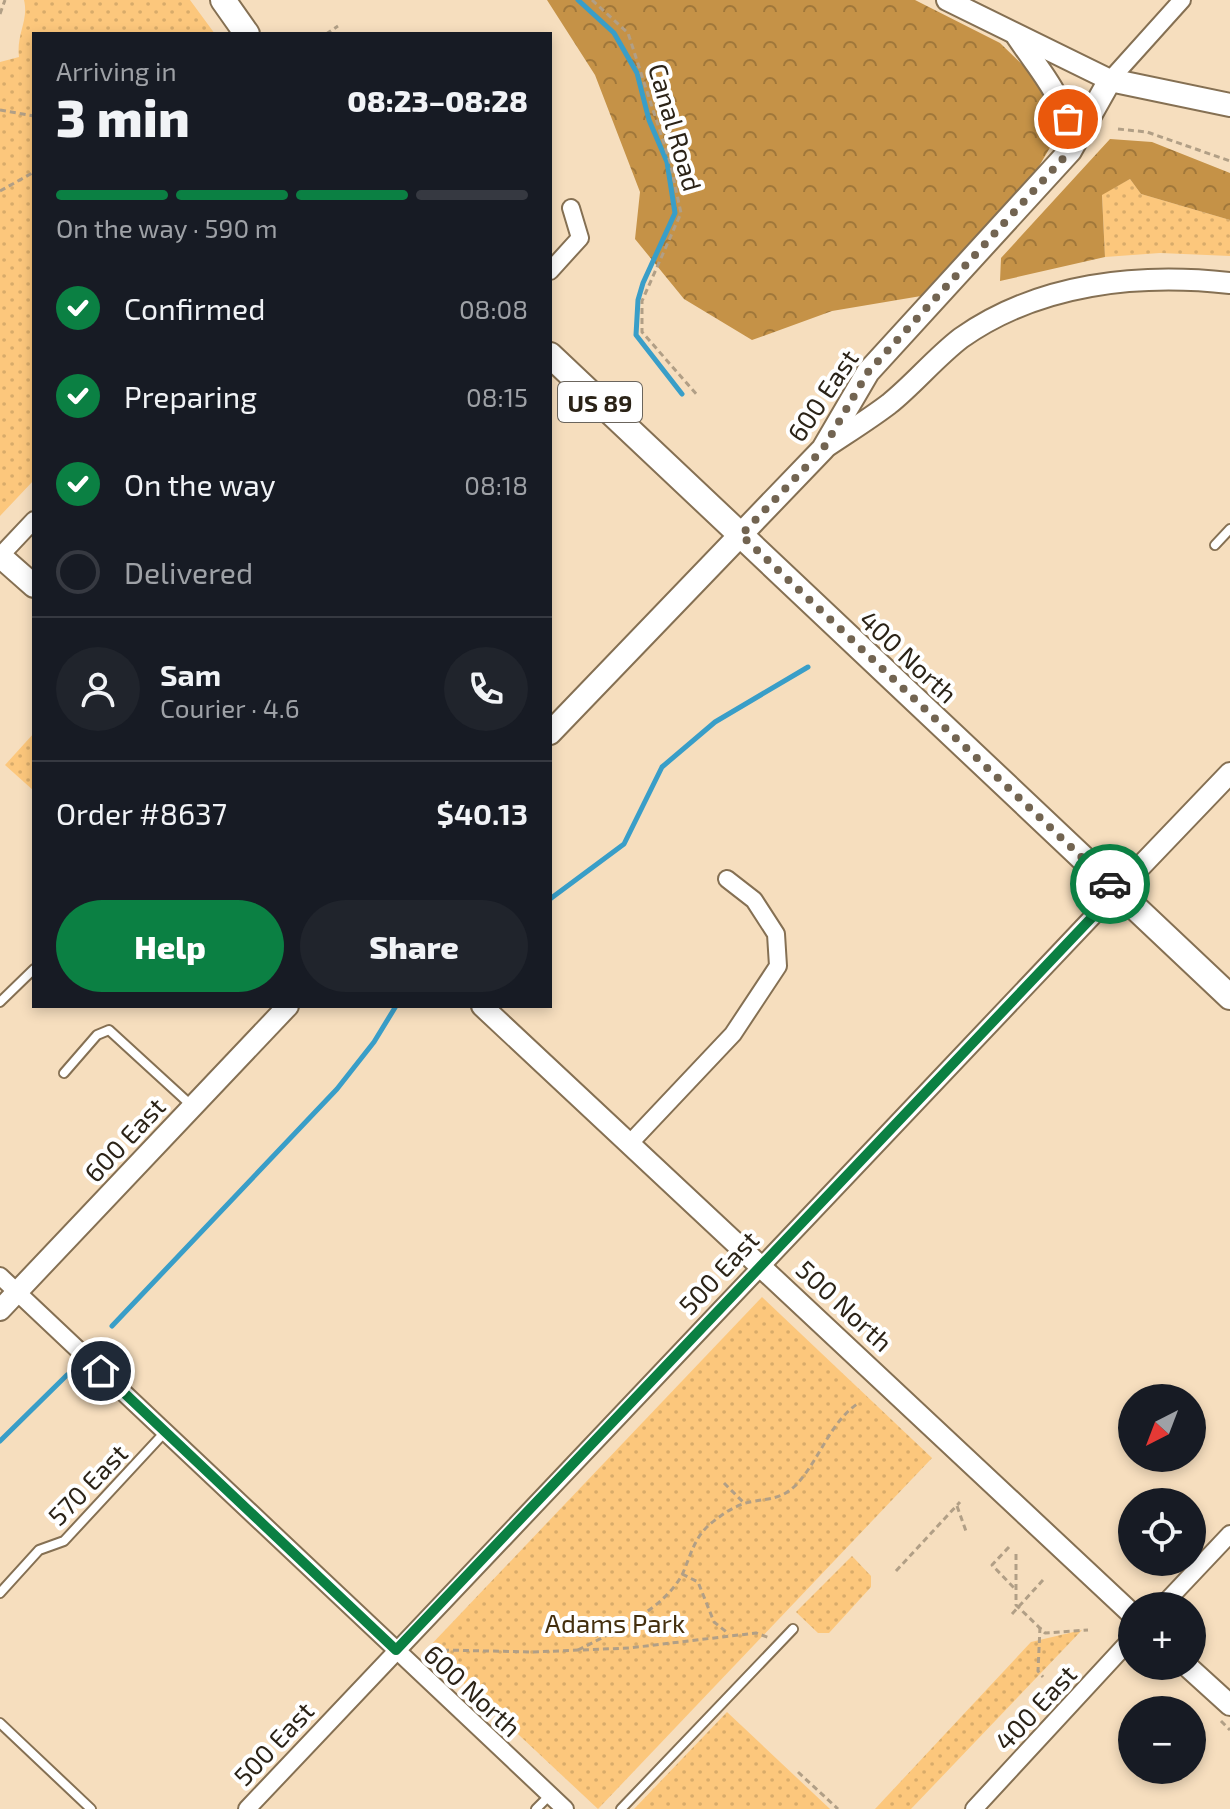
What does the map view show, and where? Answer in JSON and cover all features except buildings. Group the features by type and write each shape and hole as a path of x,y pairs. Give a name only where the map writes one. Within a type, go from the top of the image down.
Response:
{"main road":[{"path":"223,0 246,32"},
{"path":"1110,80 1230,105"},
{"name":"600 East","path":"552,731 823,449 868,372 1070,151 1110,80"},
{"name":"400 North","path":"552,357 1230,997"},
{"path":"0,556 32,584"}],"street":[{"path":"947,0 1110,80"},
{"name":"600 East","path":"1110,80 1182,0"},
{"path":"1017,37 1061,101 1068,119 1070,151"},
{"path":"552,269 580,238 571,208"},
{"path":"823,449 890,403 963,337 1018,307 1095,283 1181,277 1230,283"},
{"path":"0,556 32,522"},
{"name":"500 East","path":"247,1809 1230,773"},
{"path":"631,1142 733,1034 778,966 776,934 754,900 727,879"},
{"name":"600 East","path":"0,1310 286,1008"},
{"name":"500 North","path":"484,1008 631,1142 1118,1601"},
{"name":"600 North","path":"0,1276 565,1809"},
{"path":"1175,1592 1230,1534"},
{"name":"400 East","path":"974,1809 1118,1653"},
{"path":"1202,1680 1230,1705"}],"lane":[{"path":"1215,545 1230,529"},
{"path":"0,1002 32,971"},
{"path":"64,1073 97,1035 109,1030 193,1107"},
{"name":"570 East","path":"0,1593 39,1550 64,1541 165,1432"},
{"path":"621,1809 793,1629"},
{"path":"0,1723 91,1809"},
{"path":"536,1809 550,1795"}],"path":[{"path":"0,14 5,0"},
{"name":"Canal Road","path":"592,0 628,33 670,162 681,213 642,301 642,332 698,396"},
{"path":"329,32 338,26"},
{"path":"0,110 32,116"},
{"path":"1118,129 1147,132 1230,161"},
{"path":"0,191 32,173"},
{"path":"578,1650 644,1612 669,1592 706,1528 745,1504 775,1500 791,1489 821,1454 834,1425 857,1404"},
{"path":"724,1483 745,1504"},
{"path":"896,1571 959,1504 967,1534"},
{"path":"1009,1547 992,1565 1016,1590"},
{"path":"1016,1554 1019,1607 1045,1633 1088,1630"},
{"path":"682,1574 698,1582 714,1622 730,1635"},
{"path":"1012,1614 1043,1580"},
{"path":"1040,1627 1038,1671 1043,1677"},
{"path":"443,1650 668,1646 756,1633 781,1642"},
{"path":"798,1772 838,1809"}],"green space":[{"path":"24,0 190,0 214,32 32,32 32,482 0,516 0,62 19,57"},
{"path":"547,0 915,0 1000,43 1039,81 1061,129 1029,183 927,295 832,311 752,340 684,299 635,239 640,192 595,75"},
{"path":"1110,139 1152,142 1230,173 1230,220 1141,194 1130,179 1102,195 1105,257 1000,281 1001,258"},
{"path":"1130,179 1141,194 1230,220 1230,256 1160,253 1105,257 1102,194"},
{"path":"32,735 32,789 5,765"},
{"name":"Adams Park","path":"762,1297 932,1458 598,1809 427,1649"},
{"path":"852,1556 871,1576 871,1587 829,1633 818,1633 796,1612"},
{"path":"1082,1630 911,1809 875,1809 1031,1642"},
{"path":"727,1712 830,1809 634,1809"}],"waterway":[{"path":"578,0 614,33 637,73 649,120 667,162 675,213 643,283 638,300 636,335 682,394"},
{"path":"552,898 624,844 662,767 715,722 808,667"},
{"path":"112,1326 337,1089 374,1042 395,1008"},
{"path":"0,1441 67,1375"}],"way so far":[{"path":"1068,119 1070,151 868,372 823,449 741,535 1110,884"}],"route":[{"path":"101,1371 396,1650 1117,891 1110,884"}]}
